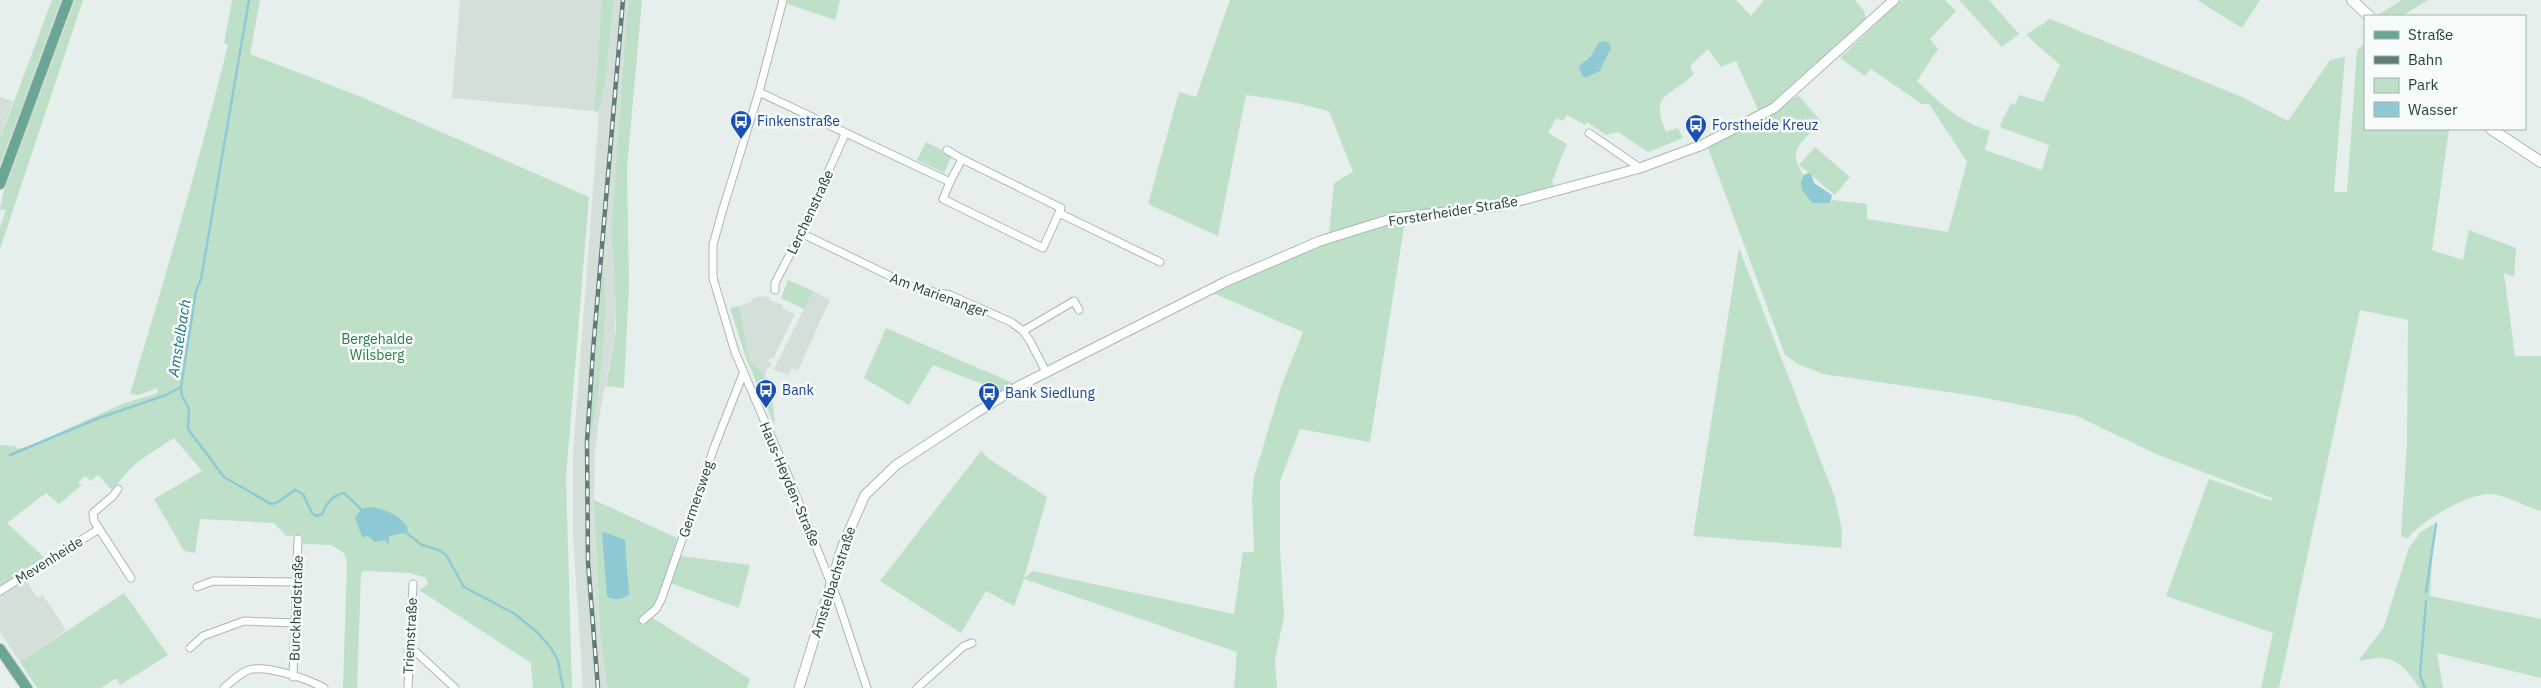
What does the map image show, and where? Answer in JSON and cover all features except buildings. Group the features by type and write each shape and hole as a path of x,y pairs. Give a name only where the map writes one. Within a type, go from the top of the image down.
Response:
{"main road":[{"path":"0,184 68,0"},
{"path":"2352,0 2368,15"},
{"path":"2493,130 2541,162"},
{"path":"0,650 26,688"}],"street":[{"name":"Haus-Heyden-Straße","path":"783,0 759,92 715,237 712,260 714,278 725,322 743,374 789,478 839,604 867,688"},
{"name":"Forsterheider Straße","path":"1188,301 1236,277 1320,241 1394,218 1500,206 1640,168 1702,145 1774,108 1894,0"},
{"path":"759,92 950,182"},
{"path":"1589,133 1640,168"},
{"name":"Lerchenstraße","path":"775,290 775,283 801,233 845,134"},
{"path":"947,150 1061,208 1043,248 943,199 962,159"},
{"path":"1059,213 1160,262"},
{"name":"Am Marienanger","path":"801,233 917,289 950,295 1011,322 1023,331 1046,372"},
{"path":"1023,331 1074,301 1079,310"},
{"name":"Amstelbachstraße","path":"799,688 830,583 856,514 865,495 876,482 921,447 988,405 1046,372 1188,301"},
{"name":"Germersweg","path":"643,620 656,610 715,445 743,374"},
{"path":"118,489 113,496 93,513 94,521 131,578"},
{"name":"Mevenheide","path":"0,591 99,529"},
{"name":"Burckhardstraße","path":"293,676 298,538"},
{"path":"197,587 213,580 296,582"},
{"name":"Triemstraße","path":"408,688 408,651 413,584"},
{"path":"824,603 832,600 839,604"},
{"path":"190,648 203,636 244,621 295,623"},
{"path":"917,688 964,646 972,643"},
{"path":"408,651 416,652 456,688"},
{"path":"224,688 244,671 253,669 293,676 324,688"}],"shaded area":[{"path":"460,0 602,0 594,111 452,98"},
{"path":"614,0 628,0 611,234 615,287 615,334 599,418 595,452 594,500 600,629 607,688 583,688 573,534 573,453 599,112 605,84"},
{"path":"0,97 13,101 0,139"},
{"path":"813,291 830,300 798,370 792,368 789,375 774,369"},
{"path":"770,297 769,300 783,305 782,308 795,314 773,359 770,358 768,362 772,364 767,368 765,376 768,379 772,398 761,370 750,361 739,306 751,302 753,298"},
{"path":"25,578 37,598 43,595 66,630 20,662 0,632 0,595"}],"green space":[{"path":"52,0 61,0 0,165 0,139"},
{"path":"75,0 83,0 0,249 0,227 6,210 0,209 3,194"},
{"name":"Bergehalde Wilsberg","path":"232,0 260,0 250,54 359,96 589,197 566,477 572,688 533,688 531,663 419,590 428,584 426,578 410,573 364,571 361,573 357,688 343,688 347,563 344,553 331,545 303,544 302,535 286,536 274,523 200,519 195,553 184,551 154,499 202,471 174,438 132,467 113,491 98,475 91,481 85,476 78,482 82,485 59,504 46,493 7,523 46,559 0,586 0,445 15,446 17,449 30,446 122,404 158,393 157,388 139,395 130,394 217,89 228,45 224,43"},
{"path":"602,0 614,0 605,84 599,112 594,111"},
{"path":"628,0 642,0 627,168 629,285 624,388 606,386 616,331 611,234"},
{"path":"788,0 840,0 835,20 787,4"},
{"path":"1230,0 1736,0 1751,16 1764,0 1855,0 1864,11 1867,21 1779,101 1759,112 1736,61 1721,67 1708,49 1690,66 1694,74 1670,92 1661,102 1661,119 1666,132 1678,128 1683,138 1648,152 1618,132 1606,135 1587,122 1585,125 1567,115 1563,121 1556,118 1548,133 1567,144 1552,181 1555,189 1529,196 1329,234 1334,183 1353,172 1329,111 1293,102 1246,95 1218,236 1148,204 1179,92 1196,97","holes":["1598,43 1610,51 1600,71 1586,78 1582,76 1585,60 1591,56"]},
{"path":"1901,0 1945,0 1956,11 1930,39 1938,49 1917,81 1959,117 1990,131 1985,150 2042,170 2049,145 2002,128 2000,125 2011,103 2015,105 2019,95 2043,102 2060,65 2026,35 2050,19 2240,96 2288,121 2330,60 2345,57 2334,192 2347,192 2357,50 2364,44 2364,130 2449,130 2432,250 2463,260 2469,230 2516,248 2514,277 2504,273 2515,356 2541,356 2541,511 2501,496 2480,495 2457,503 2445,510 2423,524 2408,538 2401,536 2407,444 2408,320 2360,310 2279,688 2261,688 2273,633 2166,596 2209,479 2272,501 2272,498 2158,455 2077,416 1975,396 1823,374 1798,364 1785,355 1708,148 1777,111 1798,95 1822,122 1804,140 1796,152 1798,166 1804,175 1801,182 1812,203 1830,203 1832,200 1867,204 1867,219 1948,232 1967,162 1929,104 1922,104 1871,69 1865,76 1840,58"},
{"path":"1959,0 1989,0 2019,34 2002,47"},
{"path":"2197,0 2260,0 2242,28"},
{"path":"2402,0 2428,0 2404,15 2378,15"},
{"path":"926,142 952,155 944,173 917,160"},
{"path":"1815,147 1850,177 1835,195 1799,165"},
{"path":"1405,221 1370,442 1300,429 1280,481 1280,548 1284,616 1275,660 1277,688 1234,688 1237,652 1024,579 1014,606 986,591 961,633 880,581 981,451 989,459 1047,497 1024,578 1033,571 1234,614 1243,552 1254,552 1252,496 1254,477 1281,387 1303,332 1213,293 1329,242"},
{"path":"1739,248 1835,498 1842,530 1841,548 1693,536"},
{"path":"603,269 605,313 603,354 591,437 589,437"},
{"path":"788,280 813,291 804,309 781,298"},
{"path":"739,306 750,361 761,370 772,398 775,426 746,358 730,308"},
{"path":"886,328 1015,384 990,398 982,384 933,365 909,405 864,378"},
{"path":"594,500 677,538 673,555 750,565 739,608 664,581 656,604 648,615 750,679 747,688 607,688 600,629"},
{"path":"2434,524 2430,596 2541,619 2541,678 2437,653 2443,688 2419,688 2403,667 2392,661 2379,658 2359,660 2384,627 2409,547 2421,532"},
{"path":"124,593 168,655 120,685 116,678 101,688 37,688 20,662"}],"water":[{"path":"1604,41 1609,43 1611,48 1600,71 1586,78 1582,76 1579,66 1591,56 1598,43"},
{"path":"1811,174 1814,183 1832,195 1830,203 1812,203 1802,190 1801,182 1804,175"},
{"path":"372,507 388,511 402,520 408,529 406,533 389,536 389,545 385,540 375,542 368,536 362,537 355,517 362,509"},
{"path":"604,532 625,540 629,595 624,598 614,599 607,596 602,534"}],"waterway":[{"name":"Amstelbach","path":"249,0 201,279 196,291 181,387 182,396 189,409 188,429 224,477 271,504 278,502 295,490 303,494 312,513 316,516 322,514 333,498 344,493 362,510"},
{"path":"10,455 99,418 166,395 181,387"},
{"path":"2426,592 2436,524"},
{"name":"Amstelbach","path":"405,532 422,545 439,550 446,555 464,587 515,614 538,633 551,648 558,661 563,688"},
{"path":"2425,688 2420,675 2426,601"}],"railway":[{"path":"598,688 588,562 587,441 623,0"}],"place":[{"name":"Finkenstraße","path":"741,140"},
{"name":"Forstheide Kreuz","path":"1696,144"},
{"name":"Bank","path":"766,409"},
{"name":"Bank Siedlung","path":"989,412"}]}
